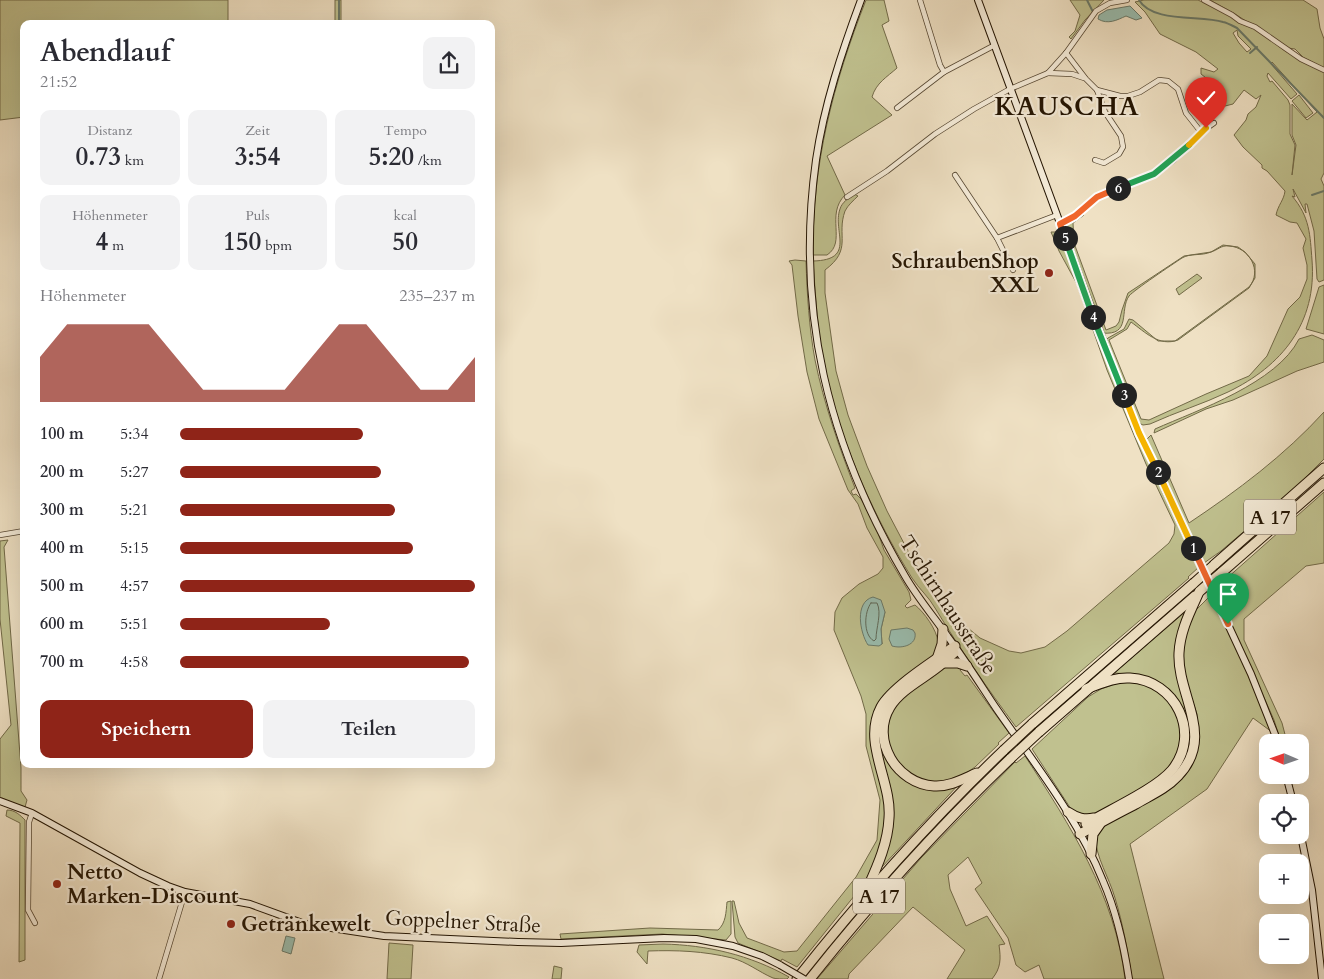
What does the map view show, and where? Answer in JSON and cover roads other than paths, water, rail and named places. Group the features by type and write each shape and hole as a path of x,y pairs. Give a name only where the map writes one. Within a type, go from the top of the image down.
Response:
{"highway":[{"name":"A 17","path":"797,979 864,896 908,847 982,771 1032,724 1324,468"},
{"name":"A 17","path":"810,979 870,905 914,856 1012,758 1086,689 1324,483"},
{"path":"1079,832 1157,792 1178,776 1190,757 1195,736 1194,719 1181,674 1178,654 1185,622 1200,592"},
{"path":"940,661 943,630"},
{"path":"956,648 900,695 890,708 886,717 884,731 887,753 892,763 899,770 920,784 934,786 947,784 982,771"},
{"path":"864,896 877,869 886,841 890,816 876,749 874,734 876,718 882,706 895,690 940,661 967,666"},
{"path":"1086,689 1120,678 1151,682 1167,693 1175,702 1180,710 1185,729 1183,750 1172,770 1100,820 1093,834 1091,854"},
{"path":"1068,812 1076,818 1100,820"}],"street":[{"name":"Tschirnhausstraße","path":"861,0 831,90 816,158 810,220 811,297 820,361 837,429 858,484 906,578 1068,812 1091,854 1111,901 1125,955 1128,979"},
{"path":"920,0 940,65 944,72"},
{"path":"978,0 1101,339 1139,433 1251,674 1275,734"},
{"path":"847,197 887,171 935,134 974,109 1010,89 1048,73 1066,53 1095,13 1110,3 1127,0"},
{"path":"1204,0 1240,21 1255,27 1301,59 1324,70"},
{"path":"898,108 944,72 995,45"},
{"path":"1066,53 1097,90 1105,112 1121,136 1123,147 1119,154 1104,162 1095,160"},
{"path":"1048,73 1072,74 1086,79"},
{"path":"1097,90 1120,96 1128,96 1140,92 1161,79 1168,81 1178,89 1186,113 1201,132"},
{"path":"1060,224 1075,216 1097,197 1154,174 1175,159 1201,132 1214,123"},
{"path":"955,176 997,238 1013,270"},
{"path":"997,238 1057,215"},
{"path":"0,535 20,532"},
{"name":"Goppelner Straße","path":"0,801 32,813 140,873 185,892 250,904 305,924 384,936 561,943 664,938 696,939 733,946 762,956 804,979"},
{"path":"32,813 29,822 28,910 35,922"},
{"path":"1303,844 1312,890 1322,979"},
{"path":"159,979 185,892"}],"water":[{"path":"1130,6 1142,18 1136,20 1126,16 1109,22 1098,19 1099,15 1107,10"},
{"path":"873,597 881,600 885,612 881,629 882,644 879,646 868,645 860,618 863,605"},
{"path":"907,628 915,633 914,641 900,647 892,646 889,639 891,630"},
{"path":"286,936 295,938 291,954 282,951"}],"waterway":[{"path":"339,0 339,20"},
{"path":"1087,0 1093,12"},
{"path":"1139,0 1145,7 1165,15 1214,20 1237,28 1324,118"},
{"path":"1250,53 1257,47"},
{"path":"1312,195 1324,191"}],"place":[{"name":"SchraubenShop XXL","path":"1049,273"},
{"name":"Netto Marken-Discount","path":"57,884"},
{"name":"Getränkewelt","path":"231,924"}],"district":[{"name":"KAUSCHA","path":"1067,106"}]}
